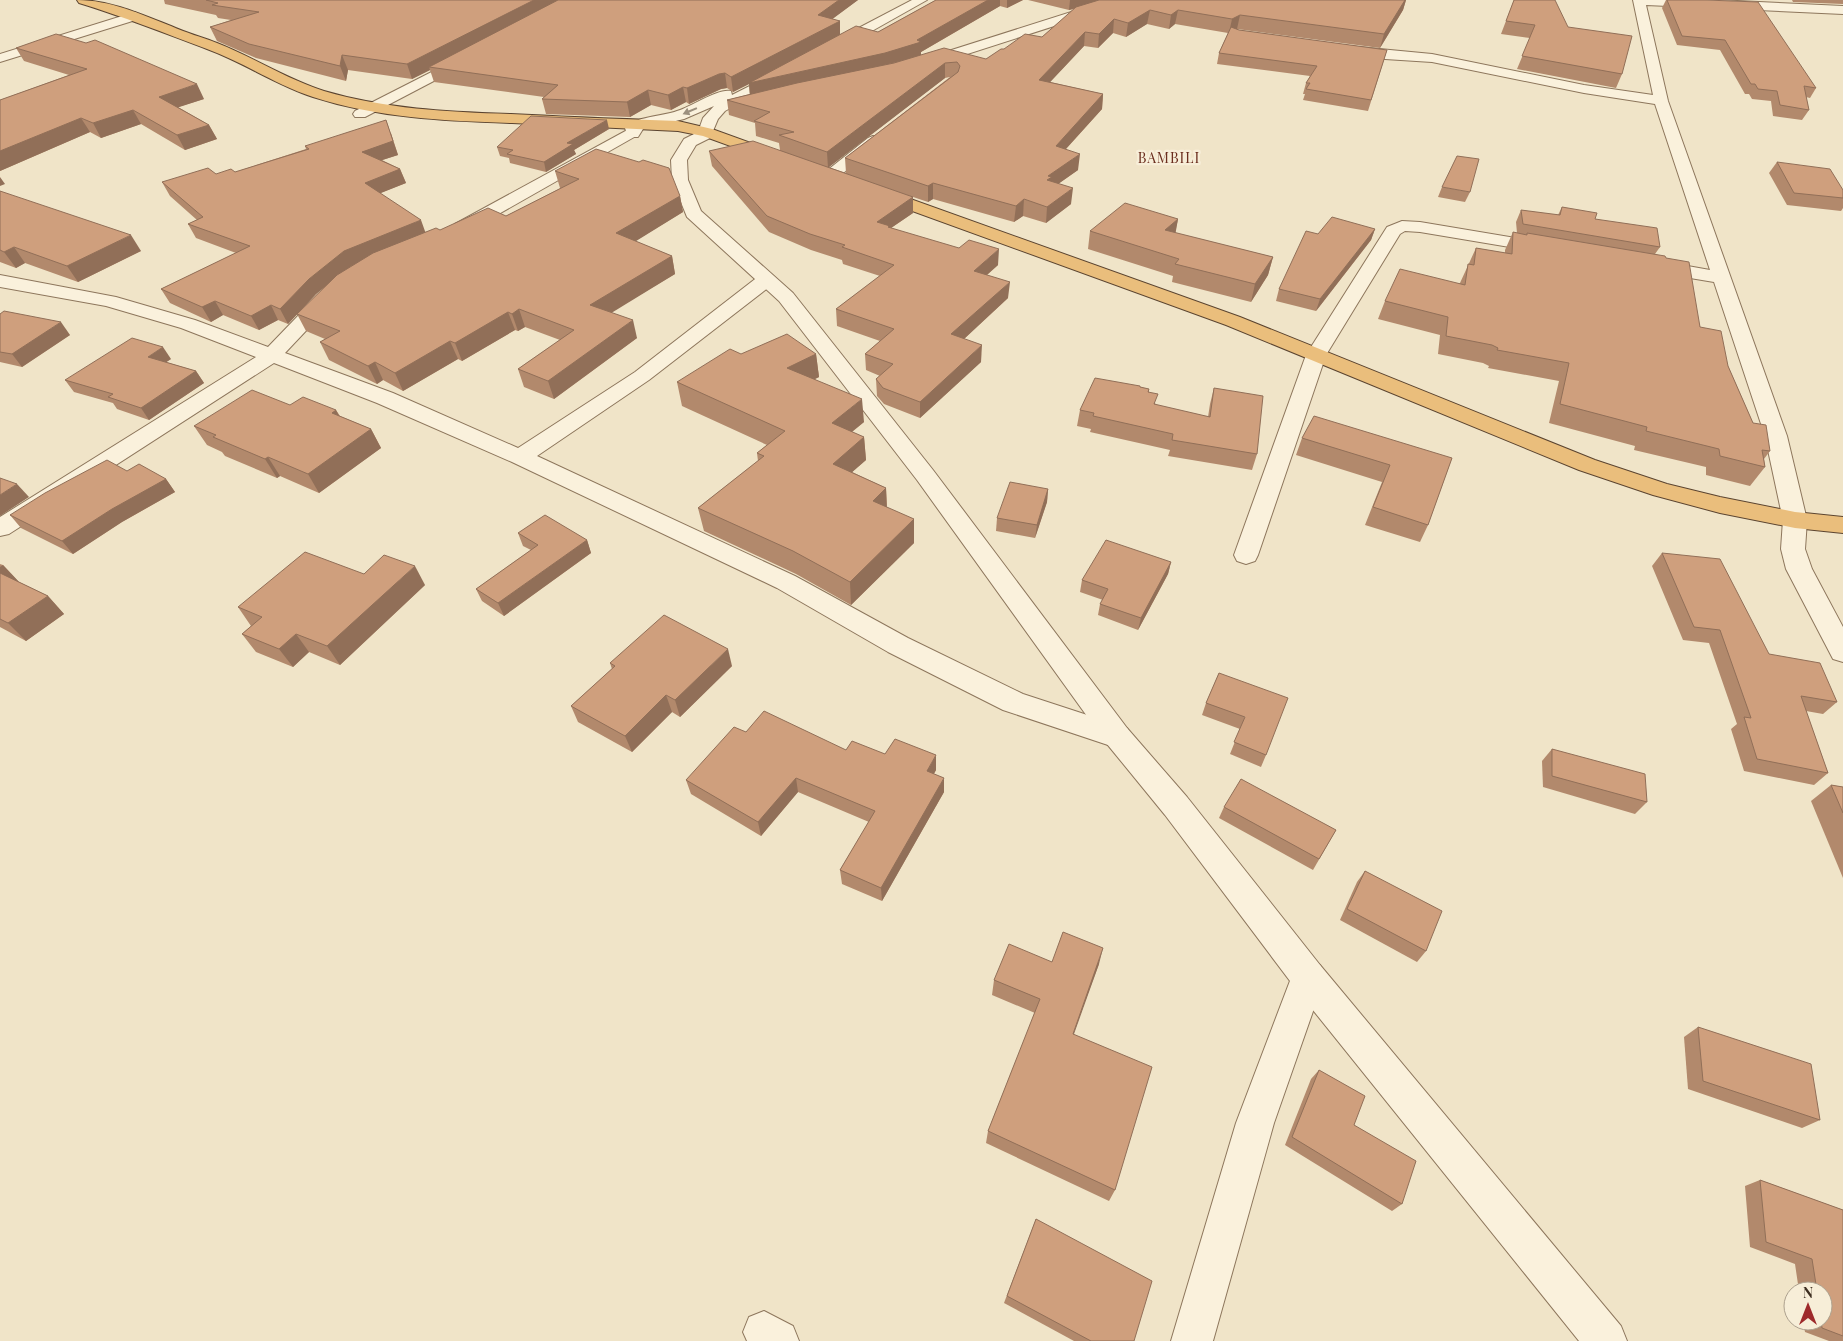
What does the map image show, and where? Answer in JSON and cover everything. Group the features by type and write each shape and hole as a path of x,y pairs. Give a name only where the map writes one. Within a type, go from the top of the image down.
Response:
{"highway":[{"path":"83,0 134,16 194,41 218,59 262,83 304,100 408,120 635,130 698,137 784,162"},
{"path":"837,179 1126,281 1232,321 1525,440 1652,487 1720,505 1795,520 1843,525"}],"street":[{"path":"904,0 822,48 921,0"},
{"path":"915,66 1122,0"},
{"path":"1843,10 1639,1 1661,101 1776,436 1795,520 1793,549 1799,569 1843,652"},
{"path":"0,58 134,16"},
{"path":"1336,48 1385,55 1432,58 1584,89 1661,101"},
{"path":"367,111 473,55"},
{"path":"444,235 635,130 689,112 792,64 765,83 728,102 714,113 698,137 679,160 678,170 693,213 786,297 925,474 1117,736 1176,806 1308,976 1606,1341"},
{"path":"765,83 781,88"},
{"path":"714,113 760,101"},
{"path":"837,179 881,134"},
{"path":"1246,556 1316,355 1393,231 1402,226 1564,251"},
{"path":"1633,262 1722,278"},
{"path":"520,457 642,376 766,280"},
{"path":"0,281 108,301 188,324 385,398 520,457 786,582 898,645 1013,702 1117,736"},
{"path":"0,528 271,356 304,319 340,286"},
{"path":"1192,1341 1255,1123 1308,976"}],"building":[{"path":"206,0 534,0 407,64 342,55 340,66 249,44 210,27 259,12 212,5 218,3"},
{"path":"558,0 839,0 818,15 840,21 731,77 725,73 719,74 687,88 683,87 668,95 648,90 627,102 542,99 558,85 429,67"},
{"path":"936,0 988,0 917,40 921,42 885,53 749,83 856,26 878,32"},
{"path":"1099,0 1405,0 1384,34 1240,15 1232,19 1178,10 1171,15 1150,10 1128,23 1114,19 1099,34 1085,32 1039,80 1103,94 1056,146 1080,154 1048,176 1052,177 1047,180 1073,188 1047,207 1024,199 1016,206 933,183 928,186 845,158 958,72 960,66 957,62 945,63 827,152 779,135 794,132 754,121 770,112 727,100 894,63 944,48 986,59 1025,34 1042,37 1076,7"},
{"path":"1514,0 1555,0 1568,27 1632,36 1622,74 1522,56 1535,25 1506,21"},
{"path":"1667,0 1758,2 1816,88 1804,86 1809,110 1780,105 1777,91 1758,89 1755,84 1751,84 1725,40 1682,36"},
{"path":"1231,27 1239,30 1387,50 1371,100 1306,89 1310,83 1306,83 1317,66 1219,53"},
{"path":"56,34 86,43 95,40 197,84 159,97 209,125 177,135 133,110 93,123 81,118 0,151 0,100 87,69 16,48"},
{"path":"531,116 607,120 567,143 573,144 544,162 507,154 513,150 497,147"},
{"path":"386,120 393,141 362,152 400,169 365,183 421,220 344,251 309,279 280,309 271,305 251,316 215,301 202,307 161,289 250,246 188,224 203,217 162,182 208,168 216,174 231,169 235,172 309,149 305,146"},
{"path":"753,141 913,197 877,222 890,226 888,227 959,248 969,240 999,249 974,271 1010,282 951,334 982,345 920,402 883,388 876,379 893,364 865,354 894,329 836,309 894,265 842,247 845,245 810,234 767,216 709,151"},
{"path":"596,149 639,162 643,160 669,168 680,196 616,233 672,256 590,305 633,320 548,381 518,369 574,330 519,309 512,314 508,312 455,343 450,341 395,373 375,362 368,366 320,342 340,331 297,314 337,275 373,253 436,228 440,230 488,208 506,216 579,179 555,171"},
{"path":"1457,156 1479,159 1470,192 1442,187"},
{"path":"1777,162 1830,169 1843,190 1843,198 1794,193"},
{"path":"0,191 131,235 67,266 14,247 4,252 0,250"},
{"path":"1125,203 1178,219 1165,230 1273,257 1255,284 1175,264 1179,259 1090,231"},
{"path":"1562,207 1597,213 1595,219 1657,228 1660,247 1523,224 1521,210 1560,215"},
{"path":"1332,217 1375,229 1320,299 1279,289 1306,231 1318,234"},
{"path":"1513,232 1665,256 1666,258 1689,262 1700,327 1721,331 1728,366 1753,423 1766,425 1770,451 1762,450 1765,467 1720,456 1719,449 1646,431 1647,427 1560,404 1569,363 1497,350 1498,348 1492,345 1446,336 1448,317 1385,301 1400,269 1465,285 1468,264 1474,265 1476,248 1512,254"},
{"path":"4,311 61,322 12,354 0,352 0,314"},
{"path":"787,334 816,354 787,368 862,399 832,423 864,437 833,464 886,488 873,501 914,519 850,582 793,551 698,508 764,456 757,453 785,431 677,382 730,349 741,354"},
{"path":"132,338 163,347 148,357 196,371 141,408 108,397 113,394 65,380"},
{"path":"1095,378 1149,389 1148,392 1158,394 1154,404 1210,417 1214,388 1263,396 1257,454 1172,440 1173,434 1093,416 1094,413 1080,410"},
{"path":"252,390 290,405 303,397 336,410 332,413 371,429 308,474 268,457 265,459 213,437 216,435 194,426"},
{"path":"1314,416 1452,458 1428,525 1373,507 1390,465 1302,438"},
{"path":"107,460 127,471 139,464 166,479 112,509 62,541 10,515 45,493"},
{"path":"0,478 17,484 0,495"},
{"path":"1010,482 1048,489 1037,525 997,518"},
{"path":"545,515 587,540 498,603 476,589 538,545 518,533"},
{"path":"1106,540 1171,562 1141,618 1100,604 1108,589 1082,580"},
{"path":"305,552 364,574 384,555 415,566 327,646 296,634 279,649 242,634 262,617 238,607"},
{"path":"1662,553 1720,559 1769,654 1820,663 1837,702 1801,696 1828,773 1757,759 1744,717 1751,718 1720,630 1694,627"},
{"path":"0,573 48,596 8,623 0,619"},
{"path":"664,615 728,649 675,700 666,695 625,736 571,706 615,666 610,663"},
{"path":"1219,673 1288,698 1266,755 1234,742 1245,717 1206,703"},
{"path":"764,711 846,750 852,741 885,754 895,739 936,755 927,771 944,778 881,888 840,870 875,811 796,778 758,822 686,780 734,727 746,732"},
{"path":"1552,749 1645,774 1647,802 1552,776"},
{"path":"1241,779 1336,830 1319,859 1224,807"},
{"path":"1831,785 1843,787 1843,813"},
{"path":"1365,871 1442,911 1426,951 1347,909"},
{"path":"1063,932 1103,948 1073,1034 1152,1067 1115,1190 988,1131 1040,999 994,980 1009,944 1052,962"},
{"path":"1698,1027 1811,1064 1820,1120 1703,1081"},
{"path":"1319,1070 1365,1096 1354,1125 1416,1161 1402,1204 1292,1137"},
{"path":"1760,1180 1843,1210 1843,1336 1830,1331 1833,1331 1833,1281 1815,1281 1812,1259 1766,1242"},
{"path":"1036,1219 1152,1281 1134,1341 1091,1341 1007,1296"}],"district":[{"name":"BAMBILI","path":"1169,157"}]}
